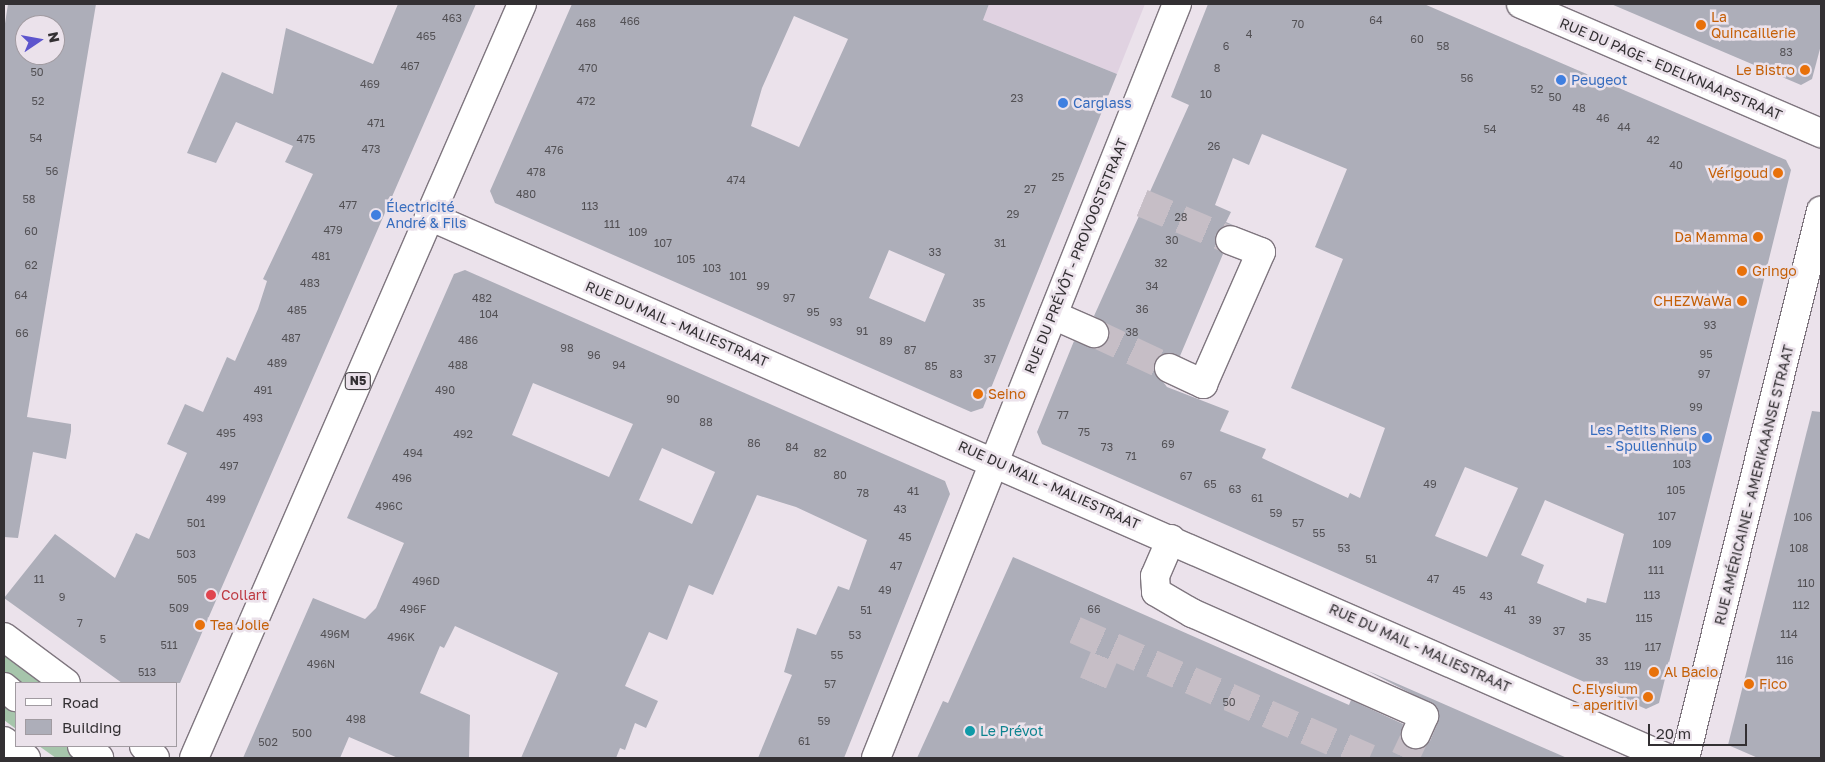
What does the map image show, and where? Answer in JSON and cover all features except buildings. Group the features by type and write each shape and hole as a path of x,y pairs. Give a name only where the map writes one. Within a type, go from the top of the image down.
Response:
{"street":[{"name":"N5","path":"194,758 522,4"},
{"name":"RUE DU PRÉVÔT - PROVOOSTSTRAAT","path":"876,758 1177,4"},
{"name":"RUE DU PAGE - EDELKNAAPSTRAAT","path":"1520,4 1821,134"},
{"name":"RUE AMÉRICAINE - AMERIKAANSE STRAAT","path":"1685,758 1821,211"},
{"name":"RUE DU MAIL - MALIESTRAAT","path":"429,216 994,461 1667,758"},
{"path":"1169,368 1203,384 1261,252 1230,240"},
{"path":"1053,315 1094,333"},
{"path":"1171,539 1155,576 1156,592 1192,614 1359,683 1424,716 1416,734"},
{"path":"4,637 65,682"},
{"path":"4,687 15,695"},
{"path":"4,742 26,758"},
{"path":"83,747 99,758"},
{"path":"145,747 155,758"}],"shaded area":[{"path":"989,4 1145,4 1117,74 983,20"}],"green space":[{"path":"4,655 41,682 15,682 15,728 4,720"},
{"path":"40,747 105,747 98,758 56,758"}],"tunnel":[{"path":"1142,203 1230,240"},
{"path":"1094,333 1169,368"},
{"path":"1075,630 1369,758"},
{"path":"1093,683 1109,645"},
{"path":"1405,758 1416,734"}],"place":[{"name":"La Quincaillerie","path":"1701,25"},
{"name":"Le Bistro","path":"1805,70"},
{"name":"Peugeot","path":"1561,80"},
{"name":"Carglass","path":"1063,103"},
{"name":"Vérigoud","path":"1778,173"},
{"name":"Électricité André & Fils","path":"376,215"},
{"name":"Da Mamma","path":"1758,237"},
{"name":"Gringo","path":"1742,271"},
{"name":"CHEZWaWa","path":"1742,301"},
{"name":"Seino","path":"978,394"},
{"name":"Les Petits Riens - Spullenhulp","path":"1707,438"},
{"name":"Collart","path":"211,595"},
{"name":"Tea Jolie","path":"200,625"},
{"name":"Al Bacio","path":"1654,672"},
{"name":"Fico","path":"1749,684"},
{"name":"C.Elysium – aperitivi","path":"1648,697"},
{"name":"Le Prévot","path":"970,731"}]}
